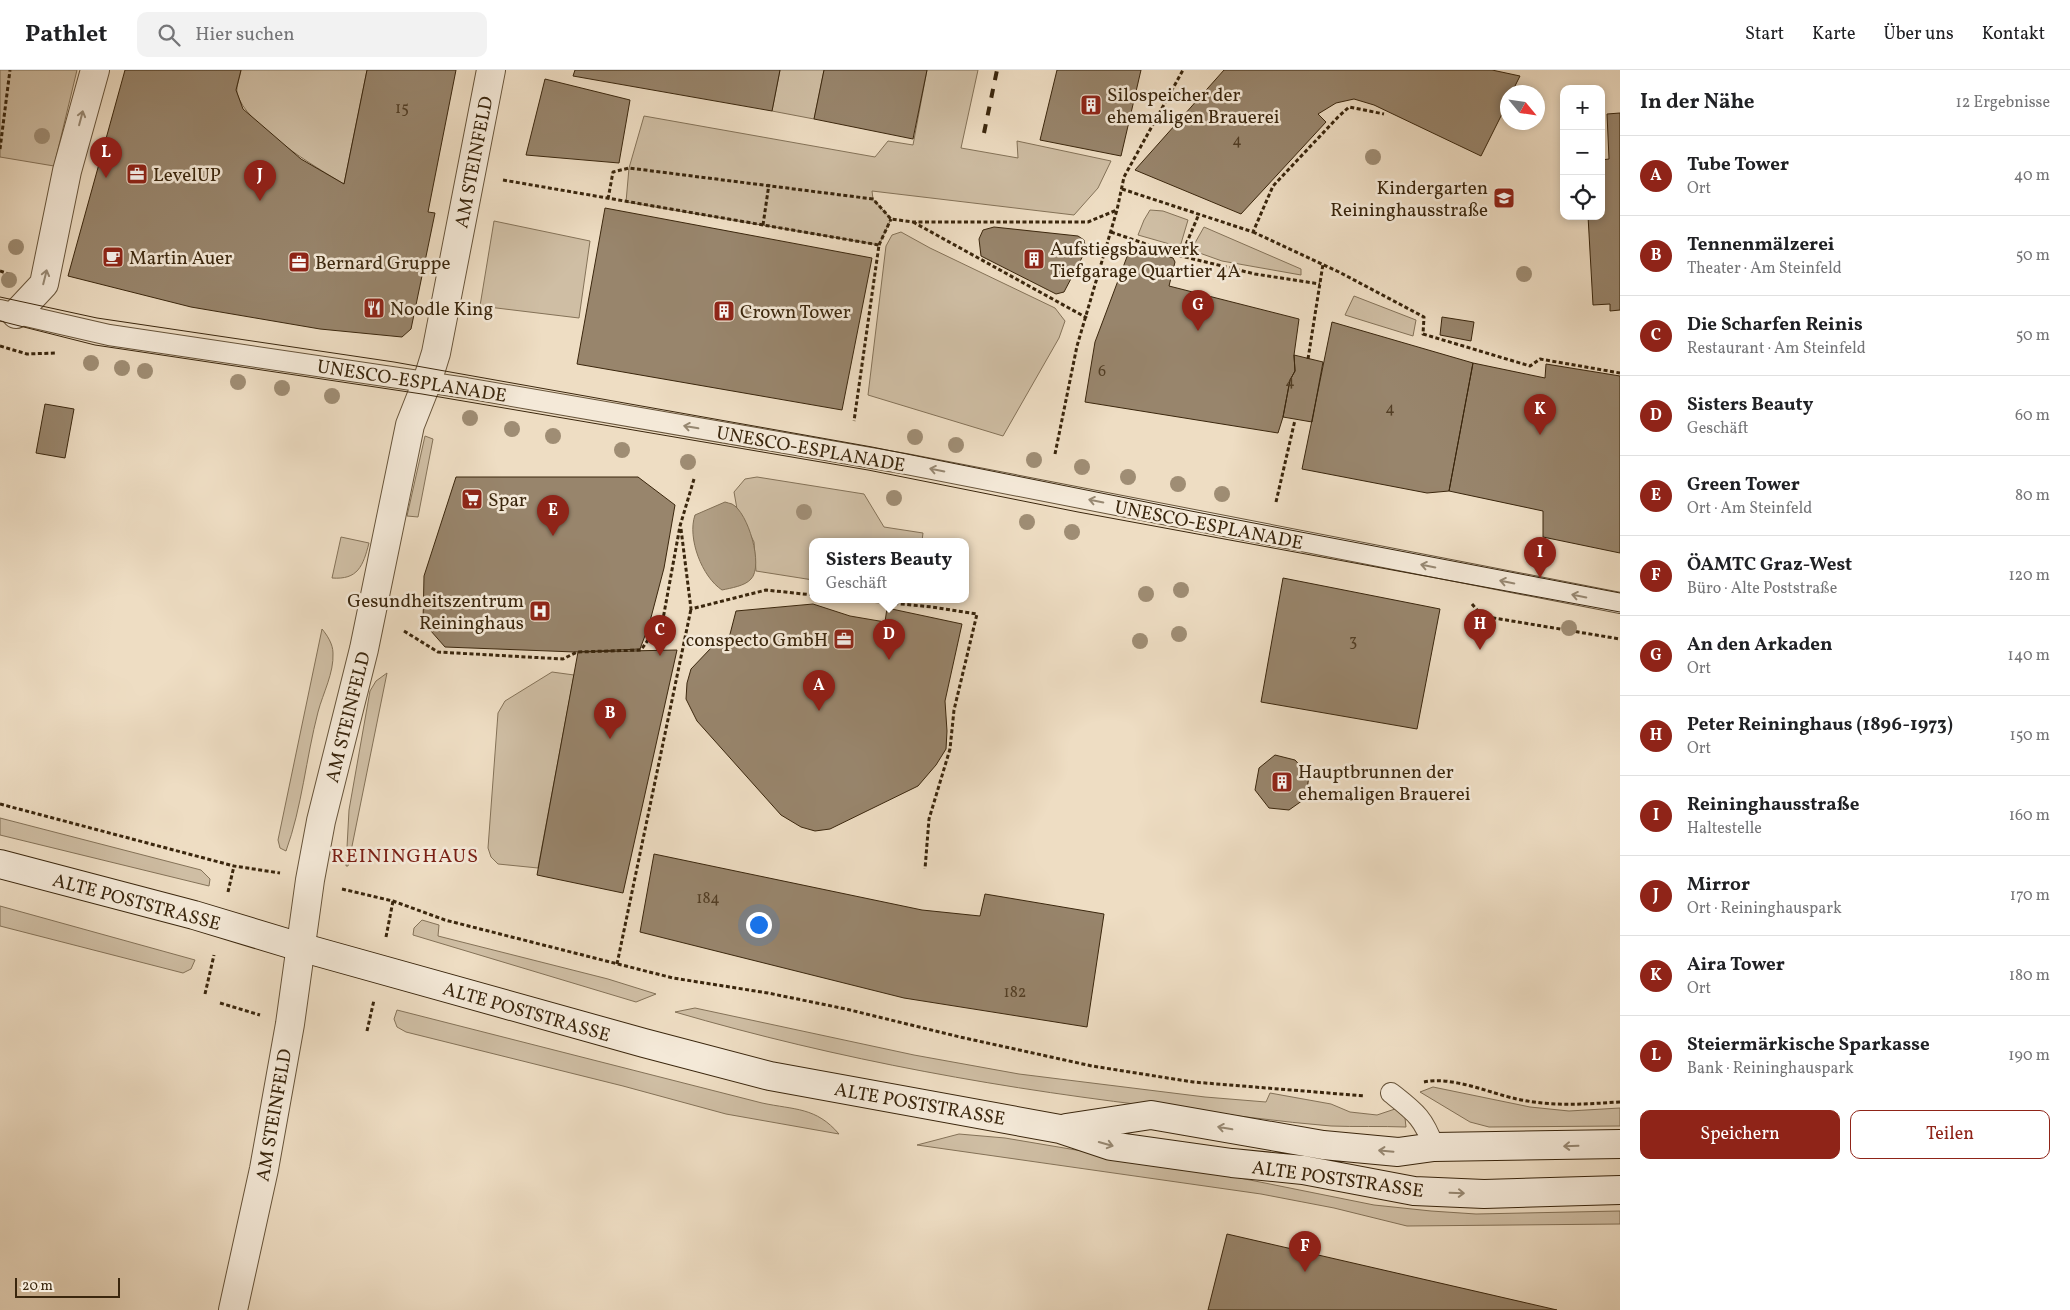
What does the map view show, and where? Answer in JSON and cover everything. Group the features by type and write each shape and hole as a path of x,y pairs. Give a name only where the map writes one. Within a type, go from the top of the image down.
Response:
{"main road":[{"path":"8,312 44,284 67,171 95,70"},
{"name":"AM STEINFELD","path":"233,1310 264,1170 290,1024 310,880 322,821 364,649 410,425 436,353 491,70"},
{"name":"ALTE POSTSTRASSE","path":"0,864 194,915 300,947 644,1043 770,1076 1060,1129 1111,1146 1232,1163 1303,1170 1414,1191 1484,1194 1620,1190"},
{"name":"ALTE POSTSTRASSE","path":"1060,1129 1151,1115 1323,1145 1398,1152 1434,1147 1544,1147 1620,1144"}],"lane":[{"name":"UNESCO-ESPLANADE","path":"8,312 109,335 427,382 906,464 1620,604"},
{"path":"1391,1093 1421,1119 1426,1126 1434,1147"}],"path":[{"path":"0,149 10,70"},
{"path":"1054,454 1077,346 1087,318 1111,232 1124,177 1183,70"},
{"path":"1253,232 1274,186 1349,107 1384,114"},
{"path":"608,199 613,172 629,168 768,184 873,199 891,219 913,222 1088,222 1117,210"},
{"path":"499,179 878,245"},
{"path":"763,225 768,184"},
{"path":"1122,189 1253,232 1323,264 1424,317 1423,334 1530,366 1540,359 1620,373"},
{"path":"1181,256 1199,214"},
{"path":"854,421 878,245 891,219"},
{"path":"913,222 1087,318"},
{"path":"1111,232 1181,256 1254,274 1320,284"},
{"path":"1308,359 1323,264"},
{"path":"1276,502 1295,420"},
{"path":"404,631 438,652 563,659 576,652 641,650 663,619 680,526 694,479"},
{"path":"617,964 691,609 680,526"},
{"path":"1430,567 1482,616 1620,640"},
{"path":"691,609 766,590 809,595"},
{"path":"890,603 977,614 954,710 950,749 929,819 924,869"},
{"path":"0,804 234,866 270,871"},
{"path":"356,893 393,901 445,920 673,978 768,993 846,1009 960,1037 1092,1066 1192,1082 1372,1097 1391,1093 1426,1081 1458,1083 1518,1099 1563,1106 1620,1102"},
{"path":"388,928 393,901"},
{"path":"367,1032 372,1008"}],"shaded area":[{"path":"0,70 77,70 54,166 0,157"},
{"path":"241,70 367,70 344,184 283,144 253,118 237,93"},
{"path":"780,70 824,70 814,119 772,111"},
{"path":"927,70 978,70 961,148 1018,158 1017,141 1111,161 1098,188 1074,215 872,191 873,199 891,219 879,245 626,202 629,168 644,116 875,157 888,141 913,145"},
{"path":"1150,210 1163,211 1188,220 1180,247 1138,235"},
{"path":"494,221 590,241 579,318 480,306"},
{"path":"1204,227 1301,269 1301,275 1222,261 1191,250"},
{"path":"901,232 930,248 1055,308 1065,321 1059,338 1003,436 868,395 886,246 892,235"},
{"path":"1354,296 1416,320 1413,336 1345,315"},
{"path":"425,436 433,439 418,517 407,516"},
{"path":"757,477 864,494 884,527 923,533 922,538 809,538 809,579 756,571 754,542 737,509 734,492 745,479"},
{"path":"725,502 732,504 744,517 752,540 756,563 755,572 751,579 738,586 722,590 708,576 698,556 693,535 693,524 695,515"},
{"path":"341,537 369,543 362,565 354,574 348,577 332,578"},
{"path":"322,629 332,646 332,668 318,712 300,800 286,851 280,848 278,840"},
{"path":"552,672 574,675 538,868 498,864 491,857 488,848 498,713 505,701"},
{"path":"387,673 348,866 346,866 349,810 370,691 376,681"},
{"path":"0,818 201,870 210,879 209,886 0,835"},
{"path":"0,906 195,960 191,969 183,973 0,926"},
{"path":"422,920 439,925 438,936 608,979 656,994 636,1002 413,935 414,928"},
{"path":"695,1008 914,1055 1019,1074 1205,1097 1266,1102 1270,1093 1331,1104 1350,1112 1377,1115 1395,1109 1405,1118 1406,1127 1331,1126 1050,1093 987,1083 799,1045 675,1012"},
{"path":"397,1010 762,1103 804,1111 822,1119 839,1134 726,1114 623,1086 406,1032 397,1027 394,1019"},
{"path":"1433,1087 1530,1107 1569,1111 1620,1108 1620,1126 1489,1127 1470,1122 1420,1092"},
{"path":"959,1134 1005,1138 1230,1176 1374,1205 1476,1214 1620,1211 1620,1224 1407,1226 1334,1208 1261,1194 917,1145"}],"building":[{"path":"125,70 241,70 236,90 243,109 301,159 344,184 367,70 456,70 428,212 435,213 411,329 402,337 320,329 191,307 68,276"},
{"path":"575,70 780,70 772,111 573,76"},
{"path":"824,70 927,70 913,139 814,119"},
{"name":"Silospeicher der ehemaligen Brauerei","path":"1057,70 1141,70 1121,156 1040,140"},
{"path":"1224,70 1492,70 1520,76 1516,85 1500,85 1500,118 1481,156 1374,105 1354,99 1336,103 1318,114 1326,122 1241,214 1135,170"},
{"path":"545,79 630,100 619,163 526,155"},
{"path":"1620,113 1620,310 1610,311 1610,304 1593,305 1588,220 1605,220 1605,160 1609,159 1607,114"},
{"name":"Crown Tower","path":"605,208 872,258 842,410 577,364"},
{"name":"Aufstiegsbauwerk Tiefgarage Quartier 4A","path":"994,227 1078,236 1084,240 1086,250 1064,292 1056,294 981,256 979,239 983,230"},
{"path":"1131,246 1173,258 1175,262 1169,286 1299,319 1294,355 1295,371 1290,380 1278,433 1085,402 1095,342"},
{"path":"1442,317 1474,322 1471,341 1440,335"},
{"path":"1332,322 1473,363 1449,491 1427,493 1302,469"},
{"path":"1294,355 1323,362 1312,422 1283,417 1290,380 1295,371"},
{"path":"1473,363 1545,378 1546,364 1620,376 1620,553 1543,537 1543,511 1449,491"},
{"path":"45,404 74,409 65,458 36,453"},
{"path":"456,477 638,477 675,505 664,568 649,625 640,649 575,652 445,647 423,622 424,576"},
{"path":"1283,578 1440,609 1417,729 1261,702"},
{"path":"813,604 850,616 885,622 887,608 962,624 945,701 946,749 936,765 918,786 830,829 815,831 801,827 781,815 697,721 686,699 687,683 691,669 711,648 729,638 736,611"},
{"path":"677,650 623,893 537,875 578,652"},
{"name":"Hauptbrunnen der ehemaligen Brauerei","path":"1275,755 1295,760 1309,775 1306,798 1289,810 1269,808 1255,790 1259,768"},
{"path":"654,854 922,910 980,916 985,894 1104,914 1087,1027 904,998 640,932"},
{"path":"1227,1234 1557,1310 1208,1310"}],"tram line":[{"path":"0,297 97,318 394,362 872,447 1191,511 1620,593"},
{"path":"0,321 95,345 422,394 868,470 1078,512 1620,612"}],"railway":[{"path":"984,133 997,70"}],"place":[{"name":"Silospeicher der ehemaligen Brauerei","path":"1091,105"},
{"name":"LevelUP","path":"137,174"},
{"name":"Steiermärkische Sparkasse","path":"106,178"},
{"name":"Kindergarten Reininghausstraße","path":"1504,198"},
{"name":"Mirror","path":"260,201"},
{"name":"Martin Auer","path":"113,257"},
{"name":"Aufstiegsbauwerk Tiefgarage Quartier 4A","path":"1034,259"},
{"name":"Bernard Gruppe","path":"299,262"},
{"name":"Noodle King","path":"374,308"},
{"name":"Crown Tower","path":"724,311"},
{"name":"An den Arkaden","path":"1198,331"},
{"name":"Aira Tower","path":"1540,435"},
{"name":"Spar","path":"472,499"},
{"name":"Green Tower","path":"553,536"},
{"name":"Reininghausstraße","path":"1540,578"},
{"name":"Gesundheitszentrum Reininghaus","path":"540,611"},
{"name":"conspecto GmbH","path":"844,639"},
{"name":"Peter Reininghaus (1896-1973)","path":"1480,650"},
{"name":"Die Scharfen Reinis","path":"660,656"},
{"name":"Sisters Beauty","path":"889,660"},
{"name":"Tube Tower","path":"819,711"},
{"name":"Tennenmälzerei","path":"610,739"},
{"name":"Hauptbrunnen der ehemaligen Brauerei","path":"1282,782"},
{"name":"ÖAMTC Graz-West","path":"1305,1272"}],"district":[{"name":"REININGHAUS","path":"405,855"}]}
